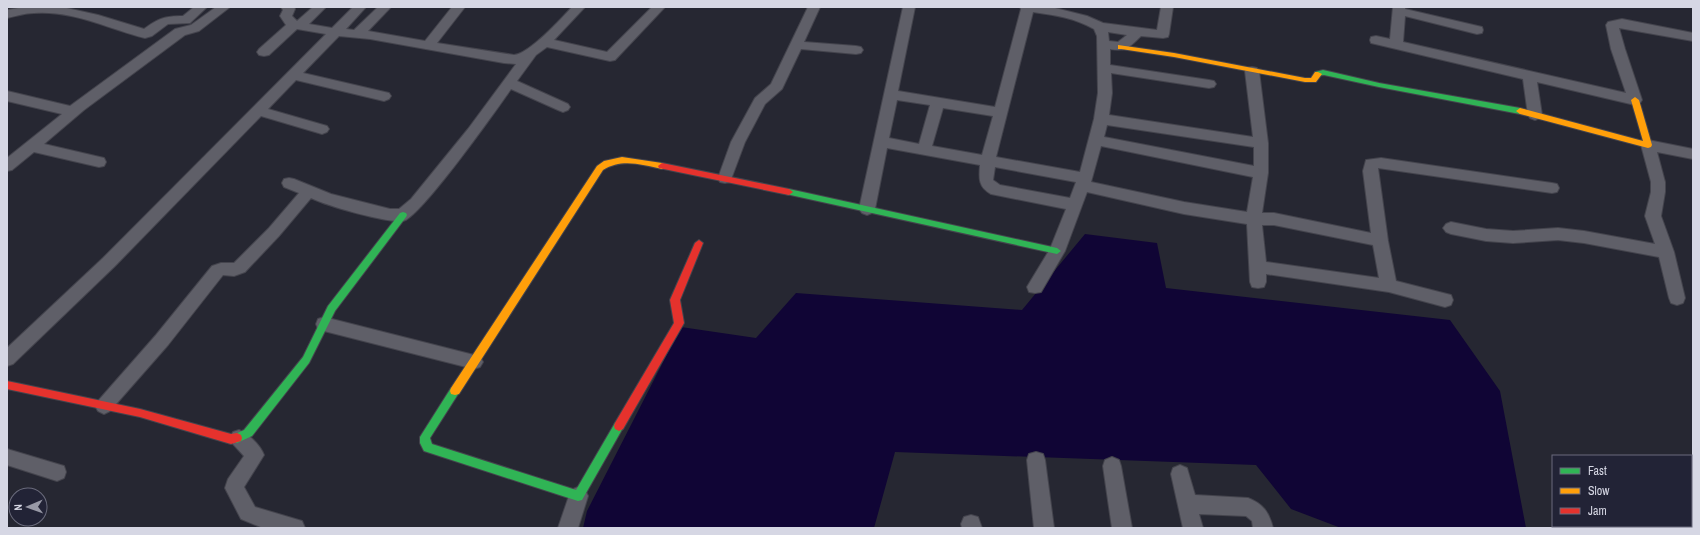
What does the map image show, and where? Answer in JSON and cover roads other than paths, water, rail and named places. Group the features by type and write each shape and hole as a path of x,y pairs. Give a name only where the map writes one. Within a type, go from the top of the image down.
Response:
{"street":[{"path":"7,14 34,9 59,10 94,18 145,34 168,20 186,20 201,7"},
{"path":"7,166 78,108 180,32 195,28 224,7"},
{"path":"287,7 289,9 286,16 290,22 297,25 428,45 504,59 519,59 530,53 567,21 579,7"},
{"path":"264,52 320,7"},
{"path":"7,358 105,266 360,7"},
{"path":"357,34 385,7"},
{"path":"428,45 460,7"},
{"path":"543,42 610,57 659,7"},
{"path":"725,178 742,135 760,101 777,86 814,7"},
{"path":"867,209 909,7"},
{"path":"1076,205 996,190 988,186 986,180 988,161 1027,7 1060,10 1092,22 1100,27 1163,34 1167,7"},
{"path":"1396,45 1399,9 1477,30"},
{"path":"1677,298 1666,252 1653,216 1658,192 1658,182 1612,25 1622,23 1693,37"},
{"path":"1035,287 1057,251 1076,205 1101,120 1105,93 1105,68 1103,36 1100,27"},
{"path":"1122,47 1138,32"},
{"path":"1376,40 1634,100"},
{"path":"796,44 856,50"},
{"path":"1103,44 1174,55 1309,81 1313,80 1318,72 1323,72 1379,85 1513,109 1648,146 1693,154"},
{"path":"7,385 140,413 231,439 239,438 248,433 306,360 331,309 347,286 403,215 416,203 473,132 530,53"},
{"path":"1105,68 1209,84"},
{"path":"1252,71 1262,143 1261,173 1254,219 1258,274 1389,286 1445,300"},
{"path":"293,75 384,96"},
{"path":"1530,77 1535,114"},
{"path":"509,83 563,107"},
{"path":"891,94 1000,113"},
{"path":"7,96 69,111 78,108"},
{"path":"924,150 938,102"},
{"path":"258,111 322,130"},
{"path":"1101,120 1262,143"},
{"path":"1096,140 1261,173"},
{"path":"881,142 988,161 1084,182 1121,193 1184,208 1254,219 1274,220 1380,241"},
{"path":"32,146 99,162"},
{"path":"578,496 428,448 424,443 425,437 597,172 608,161 618,159 628,160 725,178 1057,251"},
{"path":"1389,286 1380,241 1370,172 1371,164 1381,163 1552,188"},
{"path":"289,183 327,199 390,215 403,215"},
{"path":"104,406 162,340 218,270 224,268 234,270 239,268 274,232 309,191"},
{"path":"1451,228 1513,237 1558,234 1584,237 1666,252"},
{"path":"568,528 578,496 680,323 680,319 675,309 675,300 699,243"},
{"path":"324,324 474,362"},
{"path":"239,438 255,455 235,485 235,488 248,512 254,517 295,528"},
{"path":"7,457 57,472"},
{"path":"1036,460 1044,528"},
{"path":"1112,466 1122,528"},
{"path":"1180,474 1193,528"},
{"path":"1187,504 1248,507 1255,510 1261,516 1263,528"}]}
